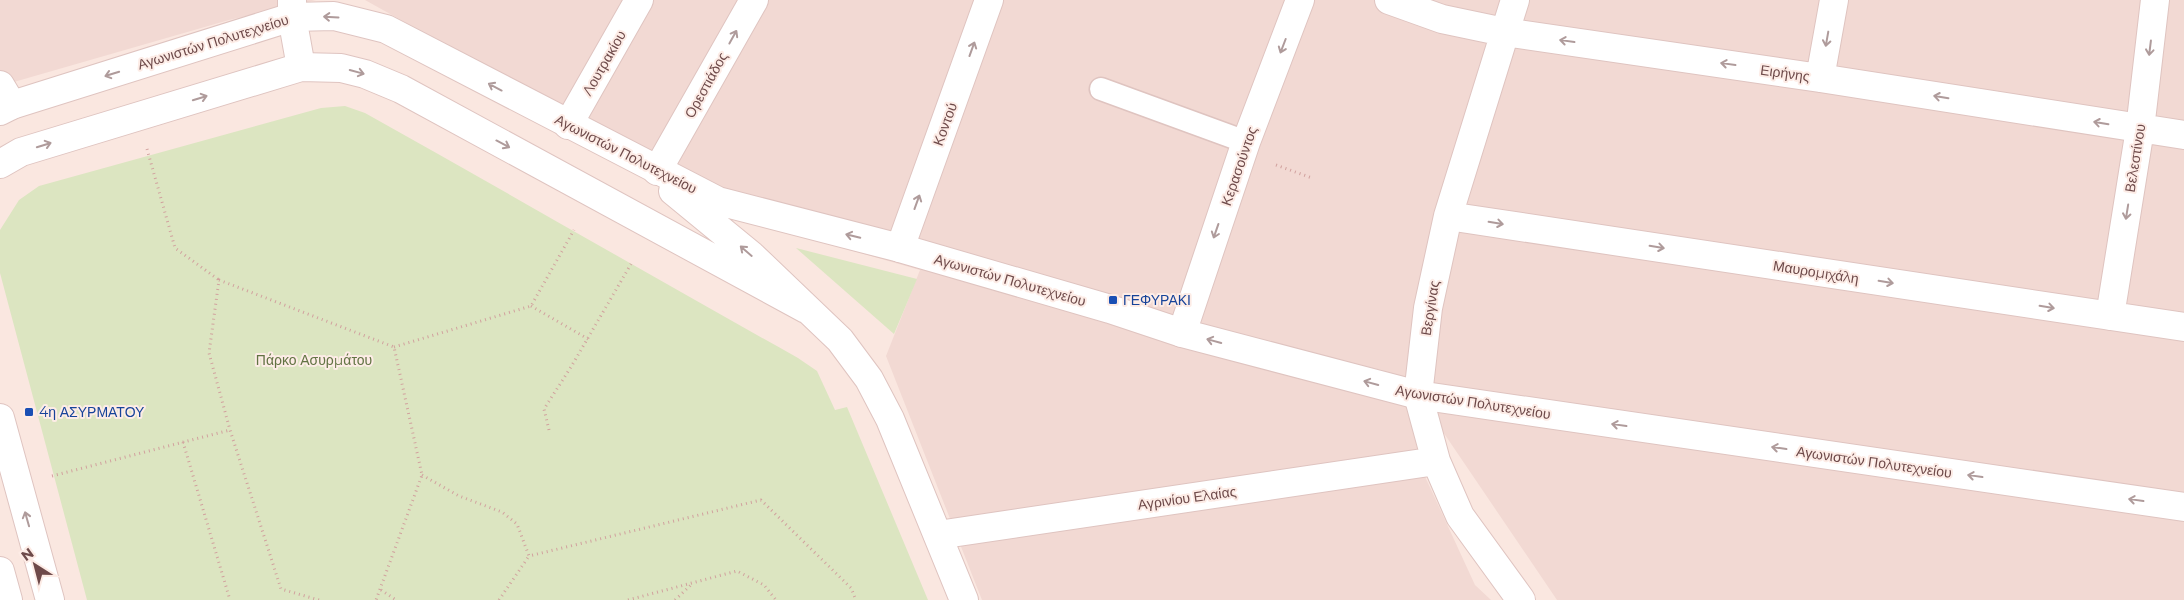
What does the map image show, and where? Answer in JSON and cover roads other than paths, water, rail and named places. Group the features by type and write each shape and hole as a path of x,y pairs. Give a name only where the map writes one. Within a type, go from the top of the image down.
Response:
{"street":[{"name":"Λουτρακίου","path":"568,125 639,0"},
{"name":"Ορεστιάδος","path":"658,171 754,0"},
{"name":"Κοντού","path":"900,248 990,0"},
{"name":"Κερασούντος","path":"1182,333 1246,142 1300,0"},
{"name":"Ειρήνης","path":"1389,0 1442,19 1504,32 1820,78 2184,135"},
{"name":"Βεργίνας","path":"1515,0 1448,216 1428,308 1418,395 1436,461 1460,516 1521,600"},
{"path":"1820,78 1834,0"},
{"name":"Βελεστίνου","path":"2110,316 2140,129 2155,0"},
{"name":"Αγωνιστών Πολυτεχνείου","path":"4,100 292,9 334,16 386,29 622,153 718,201 900,248 1110,309 1182,333 1418,395 2184,507"},
{"path":"292,9 301,67"},
{"path":"0,164 21,152 301,67 341,68 365,74 401,90 806,309"},
{"path":"622,153 724,232 840,340 869,379 890,419 964,600"},
{"name":"Μαυρομιχάλη","path":"1448,216 2184,327"},
{"path":"0,418 50,600"},
{"name":"Αγρινίου Ελαίας","path":"938,535 1436,461"},
{"path":"0,571 8,600"}],"lane":[{"path":"1101,89 1246,142"}],"place":[{"name":"ΓΕΦΥΡΑΚΙ","path":"1113,300"},
{"name":"4η ΑΣΥΡΜΑΤΟΥ","path":"29,412"}],"park label":[{"name":"Πάρκο Ασυρμάτου","path":"314,360"}]}
